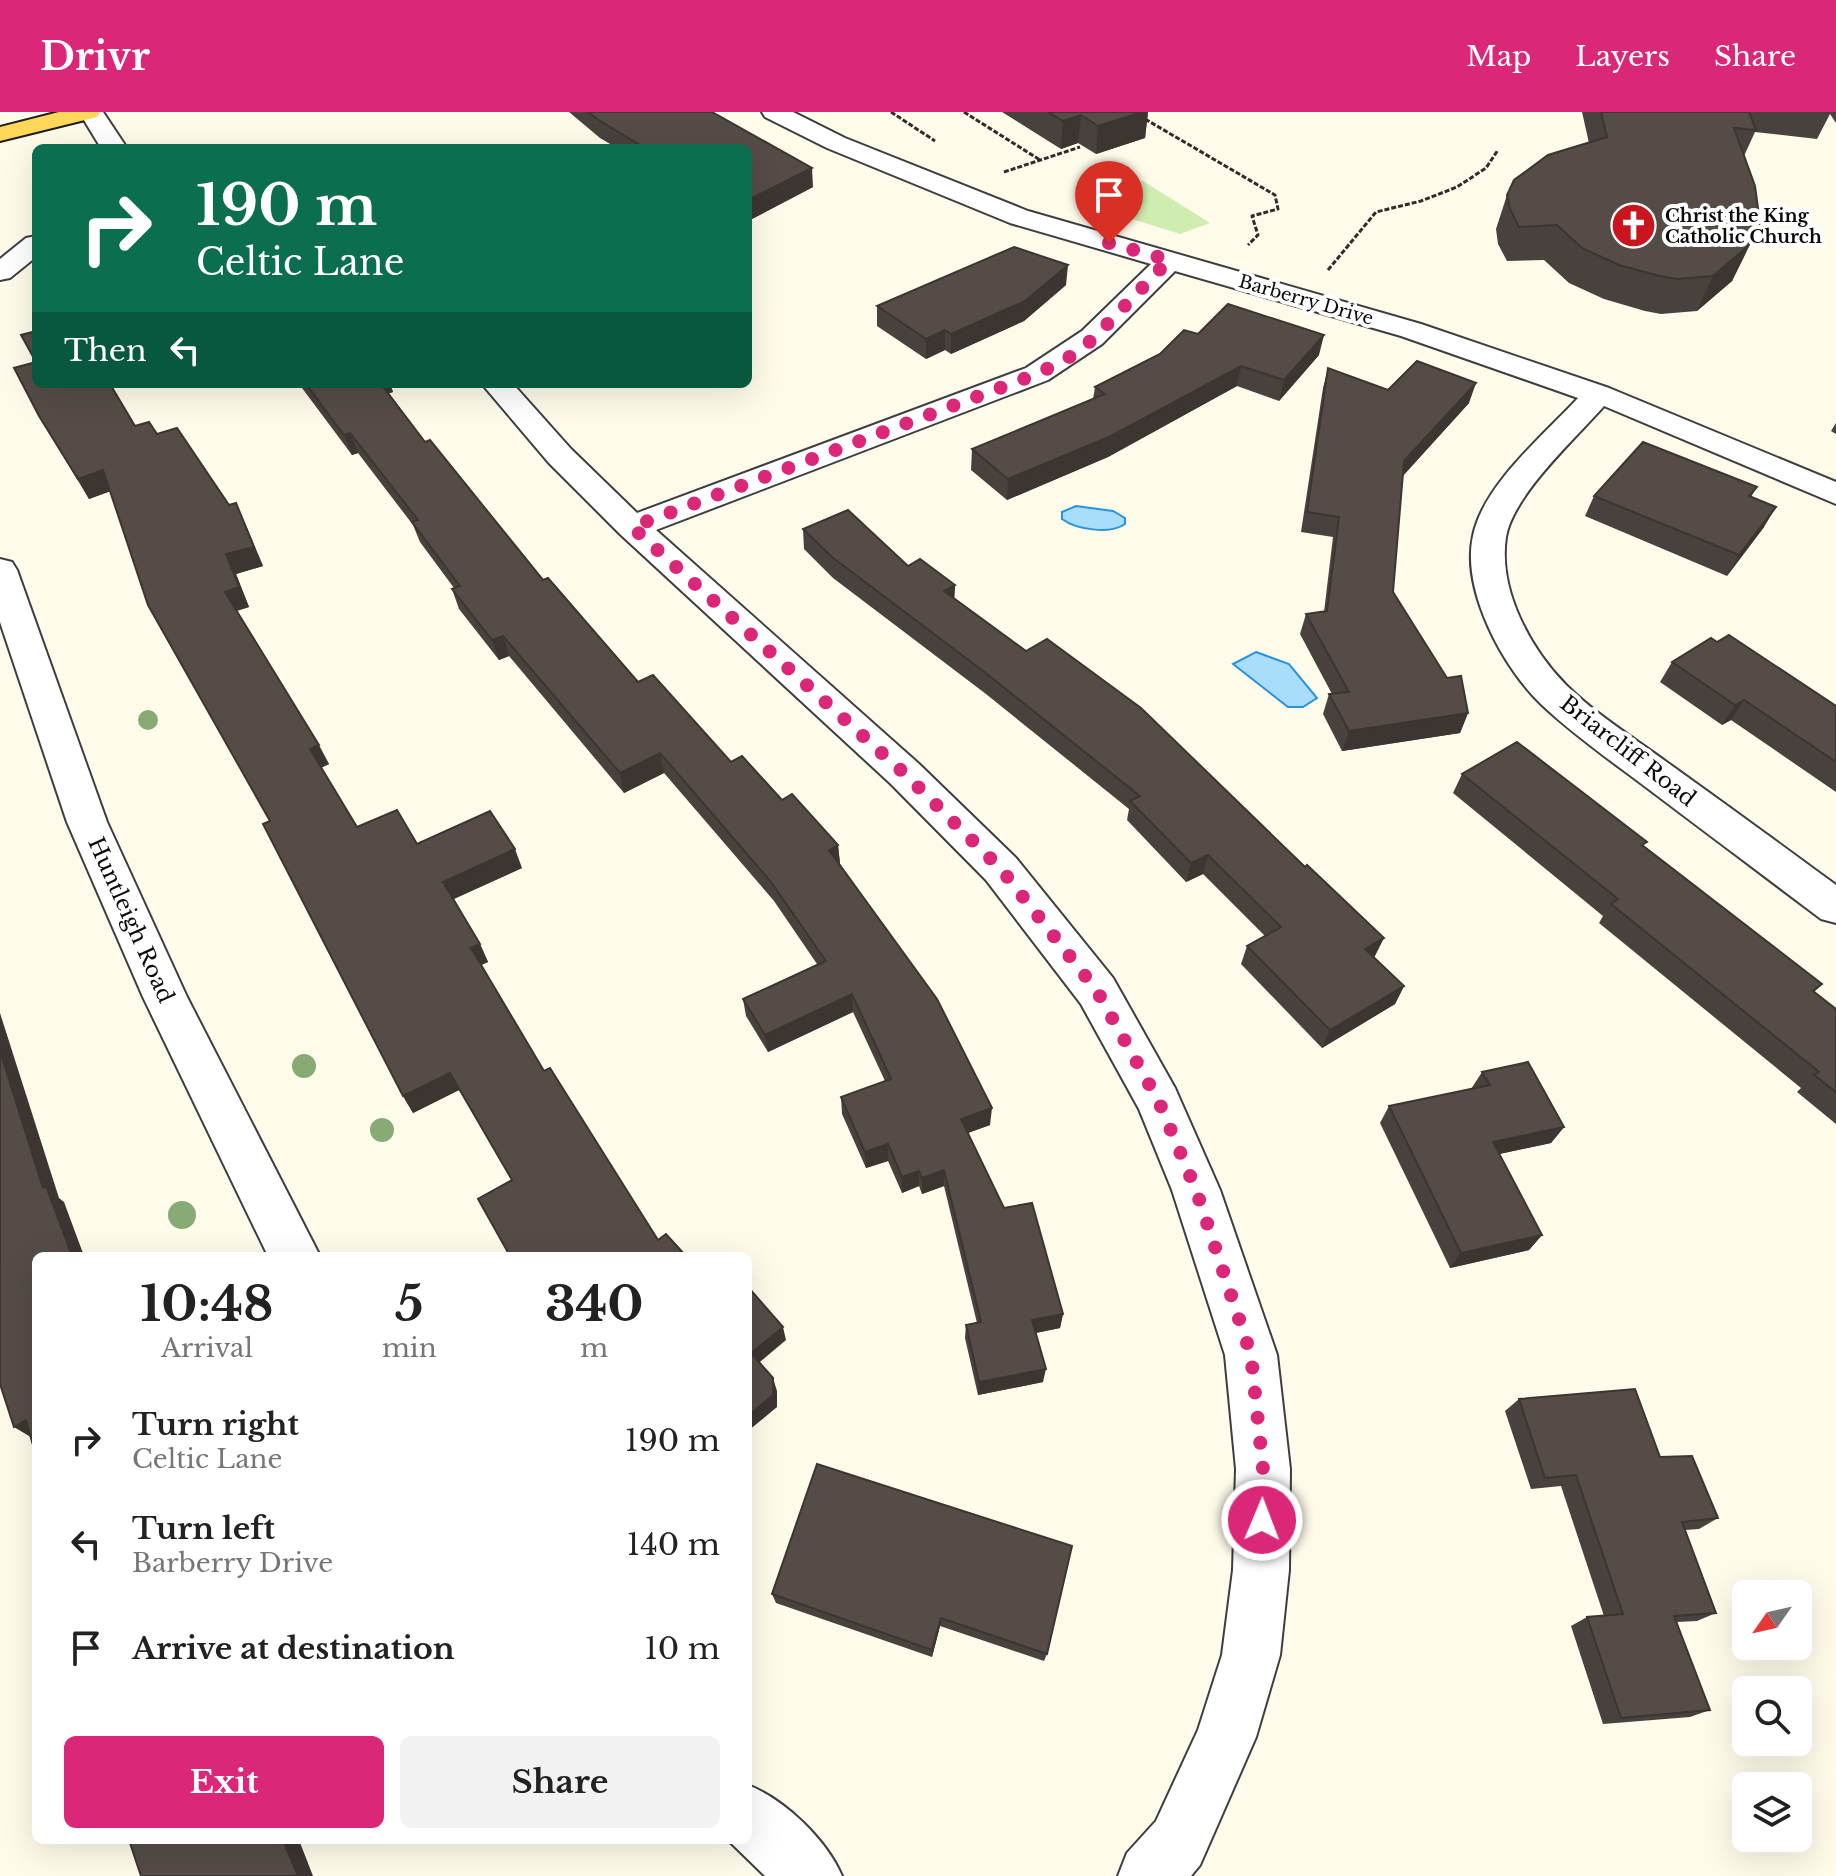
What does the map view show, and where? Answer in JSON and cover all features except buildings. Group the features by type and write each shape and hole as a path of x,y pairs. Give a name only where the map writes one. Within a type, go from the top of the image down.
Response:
{"main road":[{"path":"0,134 89,112"}],"street":[{"path":"89,112 111,144"},
{"name":"Barberry Drive","path":"774,112 836,143 1019,217 1411,330 1685,427 1836,494"},
{"path":"0,272 32,247"},
{"path":"632,527 1037,374 1068,358 1092,340 1169,260"},
{"path":"500,388 560,456 632,527 905,774 1001,869 1097,991 1159,1102 1196,1190 1251,1355 1263,1469 1261,1570 1251,1655 1226,1737 1178,1843 1150,1876"},
{"name":"Briarcliff Road","path":"1598,394 1501,502 1489,537 1490,574 1499,613 1523,655 1553,694 1623,750 1836,907"},
{"name":"Huntleigh Road","path":"0,570 87,822 172,1010 293,1252"},
{"path":"752,1820 810,1876"}],"path":[{"path":"964,112 1040,160"},
{"path":"1133,112 1275,195 1278,209 1252,216 1258,235 1242,252"},
{"path":"1001,173 1080,147"},
{"path":"1324,274 1376,212 1421,201 1457,187 1486,168 1498,150"}],"green space":[{"path":"1143,181 1210,223 1180,234 1081,203"}],"water":[{"path":"1076,506 1113,511 1125,518 1125,524 1111,529 1075,526 1062,519 1062,512"},
{"path":"1256,652 1289,664 1317,698 1303,707 1288,707 1233,664"}],"place":[{"name":"Christ the King Catholic Church","path":"1634,226"}],"route":[{"path":"1109,243 1169,260 1092,340 1068,358 1037,374 900,428 632,527 905,774 1001,869 1097,991 1159,1102 1196,1190 1251,1355 1263,1469 1262,1520"}]}
